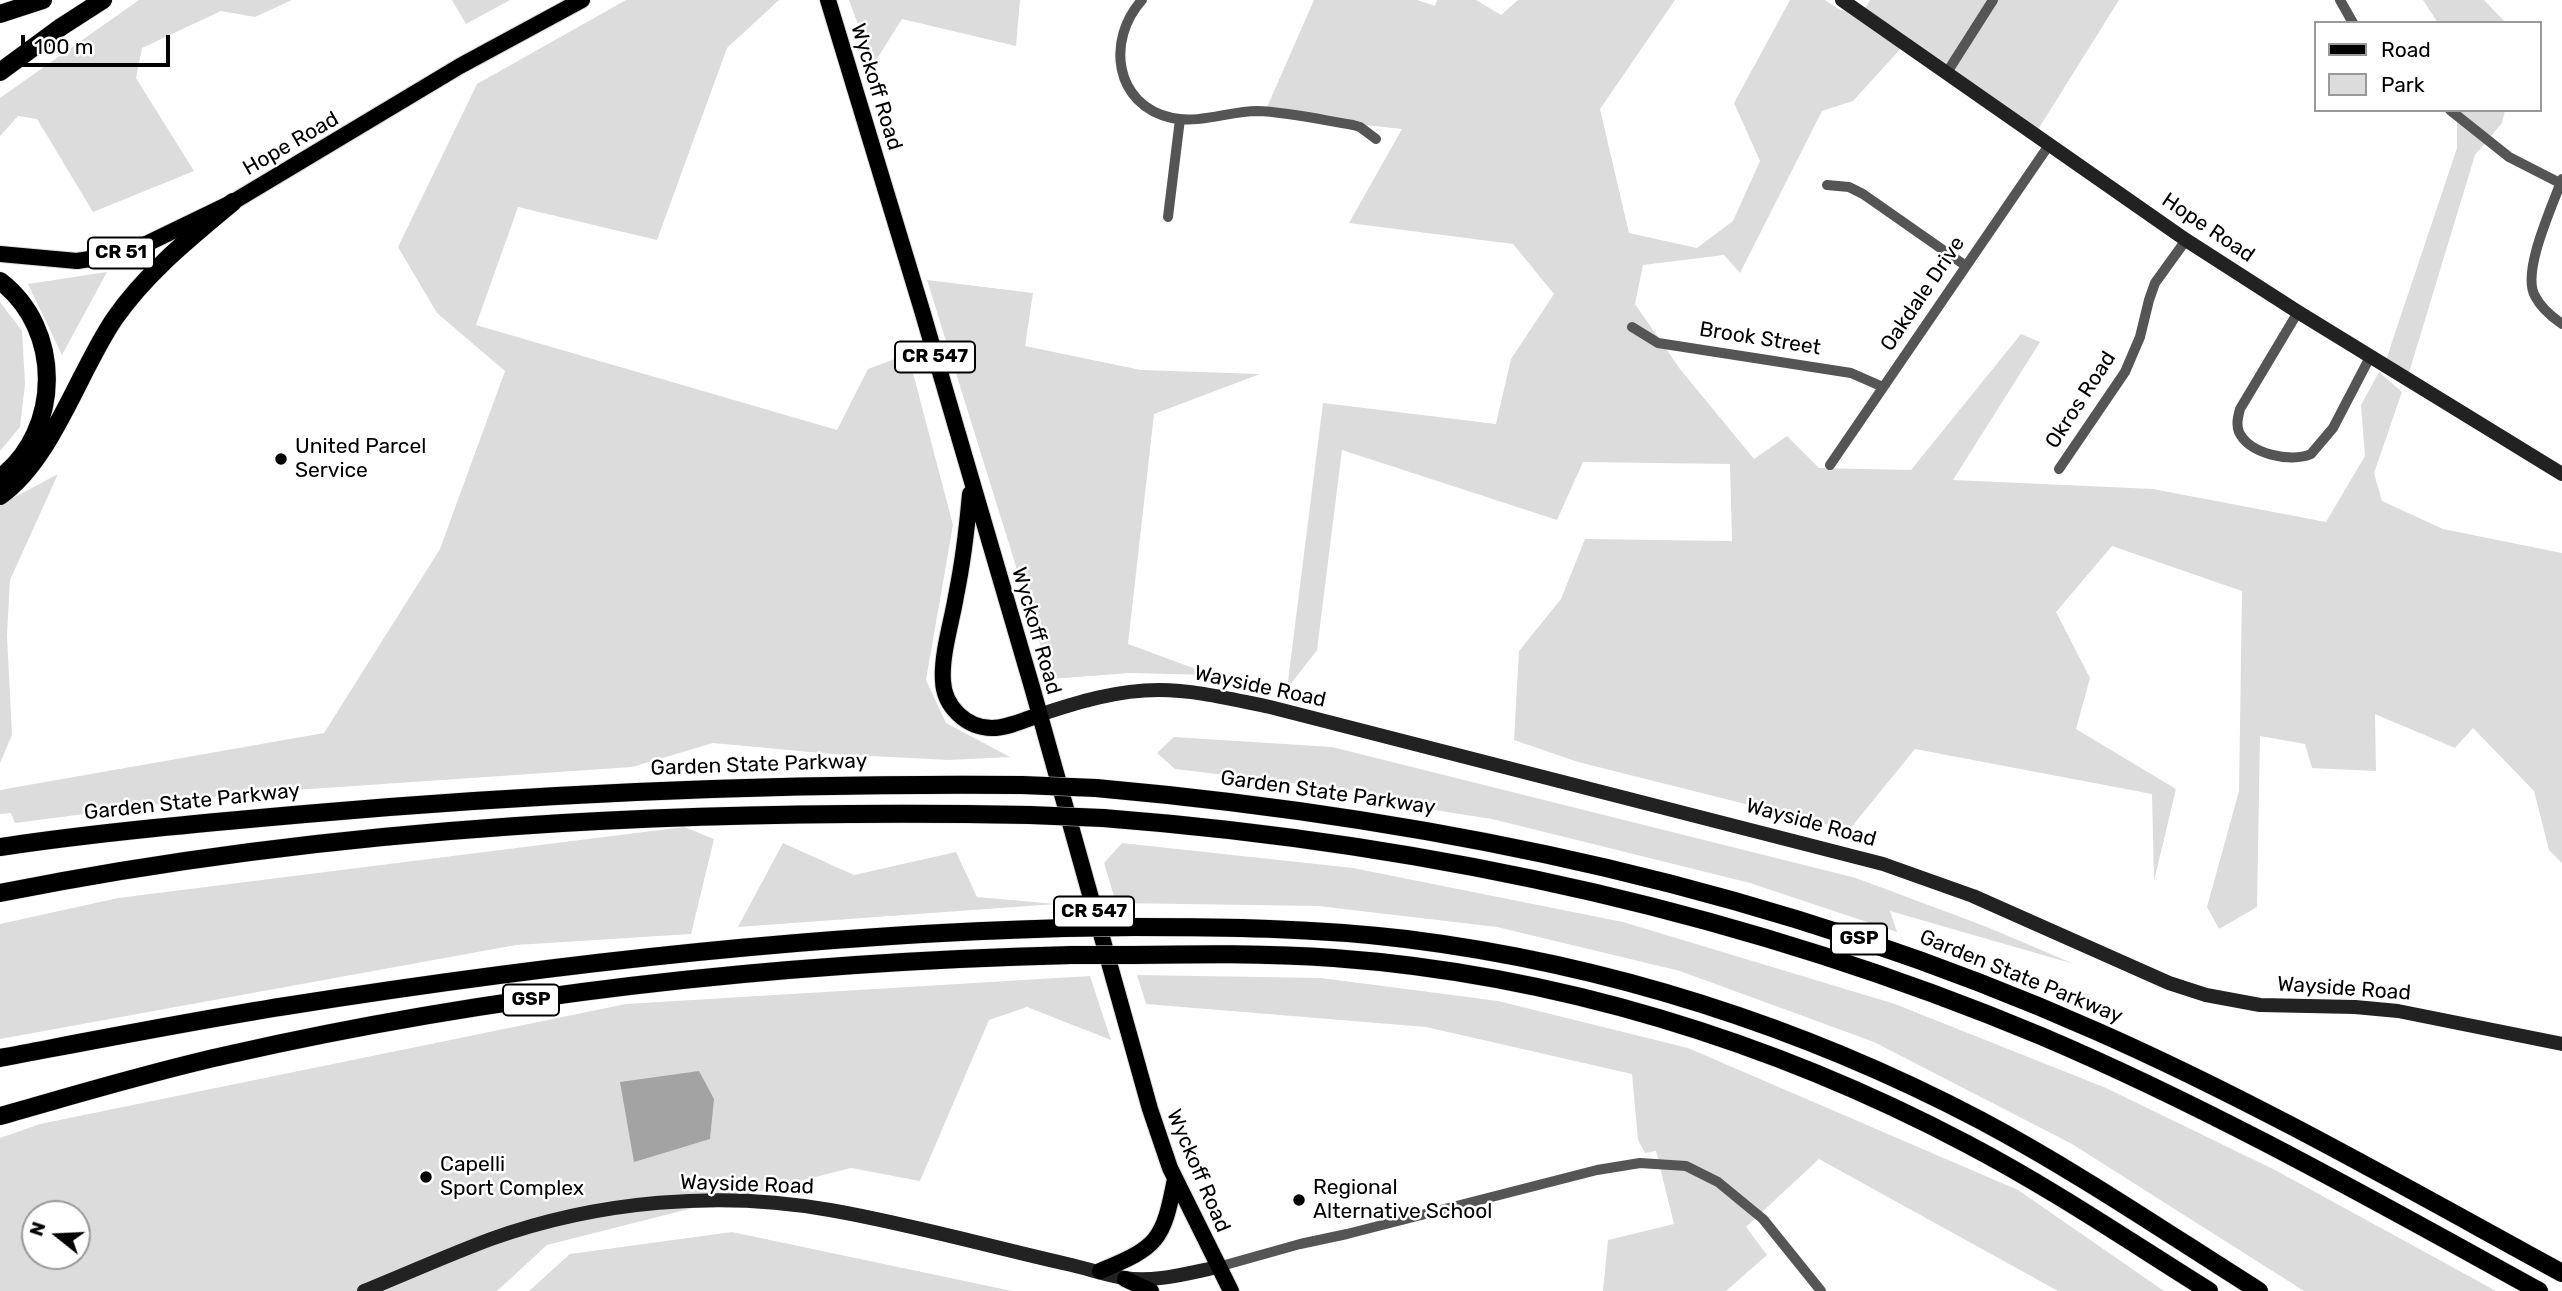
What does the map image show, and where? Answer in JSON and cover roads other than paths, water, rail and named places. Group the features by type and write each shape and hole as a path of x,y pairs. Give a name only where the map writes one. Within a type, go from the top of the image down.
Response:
{"highway":[{"path":"0,14 43,0"},
{"path":"0,72 103,0"},
{"path":"0,496 20,479 35,461 101,341 128,299 161,262 233,202"},
{"path":"0,281 21,302 32,318 44,349 48,380 43,412 33,440 21,458 0,478"},
{"name":"Garden State Parkway","path":"0,847 167,826 504,799 749,788 1022,785 1096,788 1256,805 1445,833 1561,856 1682,886 1847,935 2000,991 2185,1071 2308,1133 2562,1273"},
{"name":"GSP","path":"0,893 222,856 434,831 593,820 753,814 911,813 1104,818 1249,831 1451,861 1613,896 1798,947 1981,1012 2169,1094 2256,1136 2539,1291"},
{"name":"GSP","path":"0,1058 297,1004 596,962 774,944 926,933 1133,927 1276,929 1404,939 1522,958 1590,973 1699,1003 1827,1049 1899,1080 1979,1120 2109,1196 2259,1291"},
{"name":"GSP","path":"0,1116 227,1055 370,1026 569,994 797,969 914,961 1072,955 1281,955 1392,964 1521,985 1599,1002 1678,1024 1812,1071 1956,1138 2077,1208 2209,1291"}],"main road":[{"name":"Hope Road","path":"0,254 64,261 109,256 140,247 233,202 460,66 582,0"},
{"name":"Wyckoff Road","path":"828,0 921,307 1150,1109 1175,1179 1218,1268"},
{"path":"971,484 964,556 943,672 945,692 957,712 982,727 1002,727 1039,715"},
{"path":"1100,1271 1142,1253 1158,1237 1169,1210 1175,1179"},
{"name":"CR 547","path":"1218,1268 1231,1291"},
{"path":"1125,1279 1152,1291"}],"street":[{"path":"1142,0 1130,16 1120,40 1119,54 1122,71 1131,90 1141,102 1161,115 1180,119 1266,112 1353,125 1376,139"},
{"name":"Hope Road","path":"1842,0 2186,240 2370,357 2562,474"},
{"path":"1946,74 1993,0"},
{"path":"2340,0 2352,21"},
{"path":"2453,112 2503,152 2562,182 2532,259 2533,294 2550,315 2562,324"},
{"path":"1168,217 1180,119"},
{"name":"Oakdale Drive","path":"1830,465 2049,145"},
{"path":"1828,185 1849,187 1863,194 1966,266"},
{"name":"Okros Road","path":"2059,469 2125,372 2140,337 2148,300 2155,283 2186,240"},
{"path":"2298,312 2240,409 2240,433 2254,447 2267,453 2290,457 2311,454 2338,420 2370,357"},
{"name":"Brook Street","path":"1632,327 1658,343 1851,373 1883,387"},
{"name":"Wayside Road","path":"1039,715 1106,695 1158,690 1206,694 1883,864 1973,896 2169,983 2206,995 2260,1005 2355,1007 2398,1011 2562,1044"},
{"path":"1218,1268 1300,1244 1597,1170 1640,1163 1686,1166 1718,1182 1763,1219 1821,1291"},
{"name":"Wayside Road","path":"364,1291 492,1239 552,1221 624,1208 721,1200 832,1210 962,1237 1125,1279 1164,1278 1218,1268"}],"place":[{"name":"United Parcel Service","path":"281,459"},
{"name":"Capelli Sport Complex","path":"426,1177"},
{"name":"Regional Alternative School","path":"1299,1200"}]}
